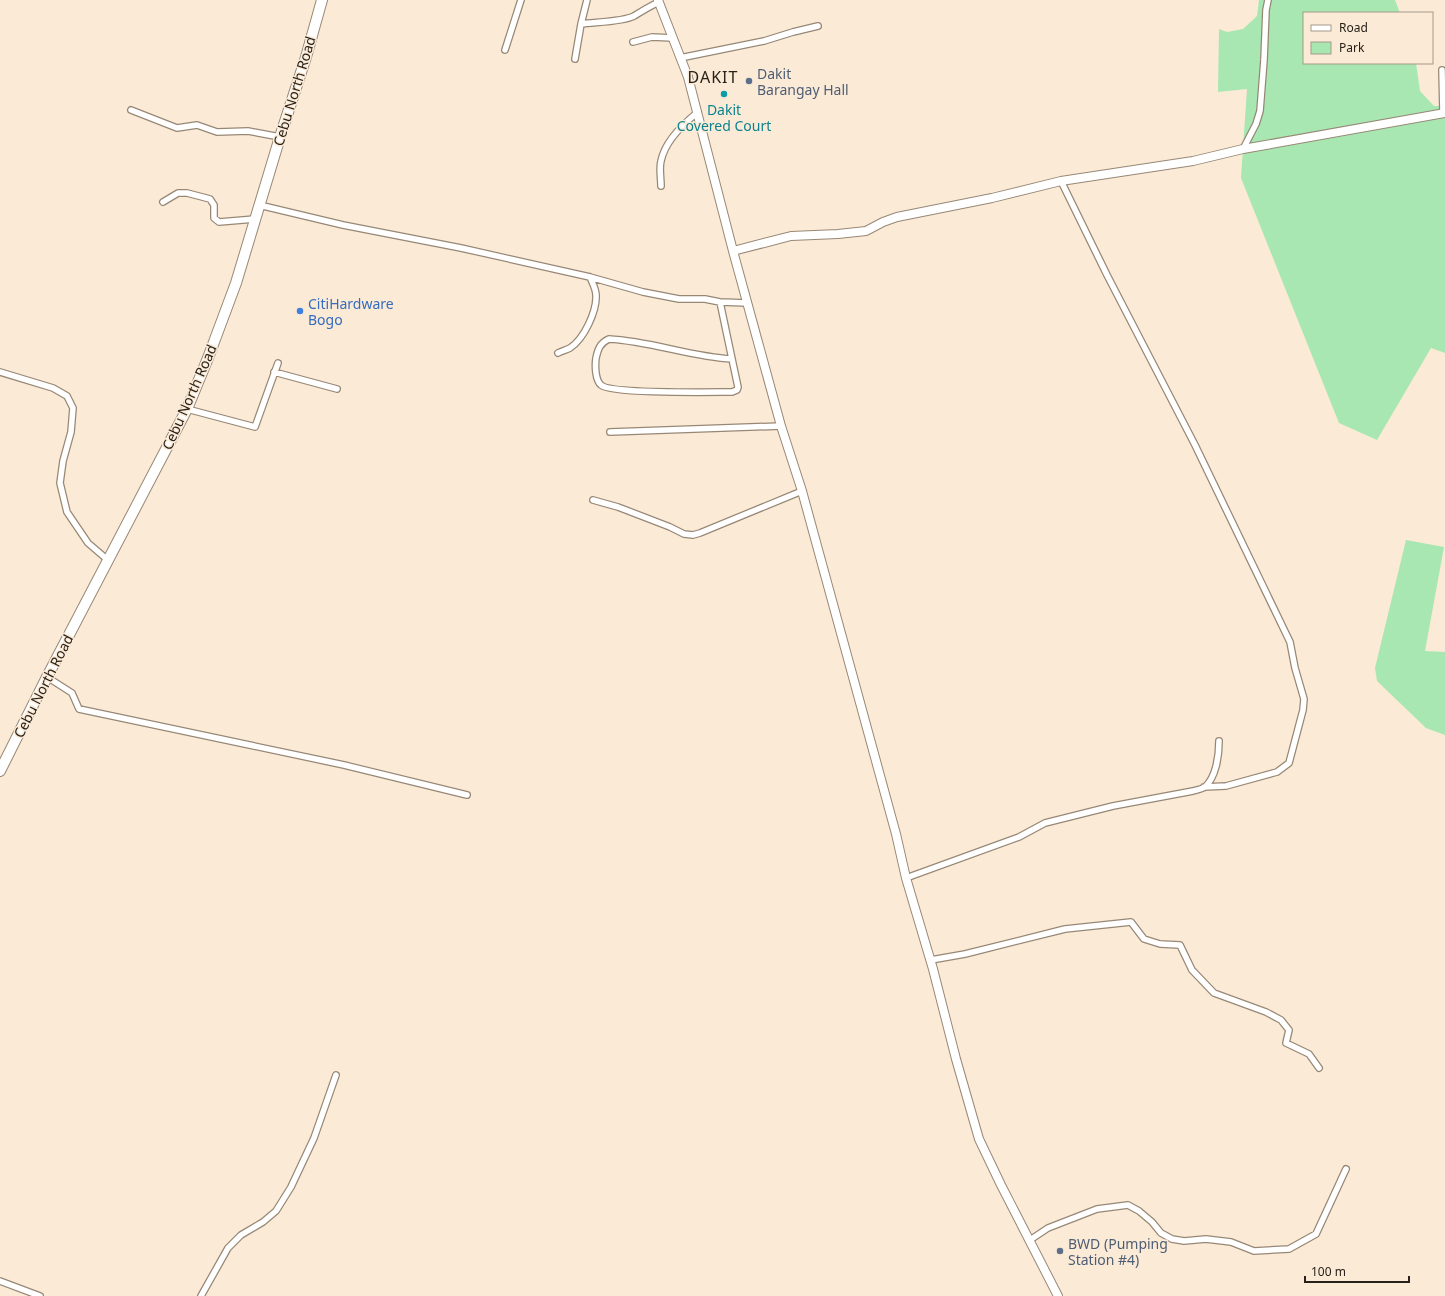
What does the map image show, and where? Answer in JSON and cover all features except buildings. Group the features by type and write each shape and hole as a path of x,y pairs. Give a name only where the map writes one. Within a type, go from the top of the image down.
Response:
{"highway":[{"name":"Cebu North Road","path":"0,771 47,677 109,561 187,409 224,317 306,57 322,0"}],"main road":[{"path":"658,1 688,77 698,112 733,251 781,426 802,490 896,834 906,878 931,960 956,1059 979,1139 1058,1296"},
{"path":"733,251 791,236 866,231 883,222 897,217 992,198 1061,181 1193,161 1243,149 1444,113"}],"street":[{"path":"505,50 521,0"},
{"path":"575,58 587,0"},
{"path":"1243,149 1256,124 1260,111 1266,10 1268,0"},
{"path":"581,24 617,20 634,16 658,1"},
{"path":"680,58 764,41 818,26"},
{"path":"633,42 652,37 673,38"},
{"path":"1442,70 1444,113"},
{"path":"131,110 177,128 197,125 218,132 248,131 280,137"},
{"path":"661,186 660,162 666,147 686,121 698,112"},
{"path":"906,878 1019,837 1045,823 1113,806 1192,791 1204,787 1226,786 1277,772 1289,763 1303,710 1304,698 1295,668 1290,642 1202,459 1106,275 1061,181"},
{"path":"162,202 178,193 187,193 210,199 214,205 214,218 219,222 255,219"},
{"path":"259,206 462,248 590,277 643,292 679,299 705,299 720,302 748,303"},
{"path":"558,353 570,348 587,328 596,294 590,277"},
{"path":"720,302 738,387 737,390 732,392 627,390 607,388 601,385 596,370 596,360 600,346 609,339 623,340 732,360"},
{"path":"187,409 255,428 278,363"},
{"path":"0,372 53,388 67,396 73,408 71,432 63,461 60,484 67,512 88,543 109,561"},
{"path":"274,372 337,389"},
{"path":"610,432 781,426"},
{"path":"593,500 618,507 684,534 693,535 802,490"},
{"path":"47,677 72,693 79,709 344,765 467,795"},
{"path":"1204,787 1212,778 1219,752 1219,742"},
{"path":"931,960 964,954 1066,929 1131,922 1144,939 1160,944 1180,945 1192,970 1214,993 1266,1012 1281,1020 1289,1030 1286,1043 1309,1054 1319,1068"},
{"path":"201,1296 228,1248 241,1235 263,1222 276,1211 291,1187 314,1138 336,1075"},
{"path":"1030,1240 1048,1228 1097,1209 1128,1205 1139,1211 1152,1222 1161,1233 1172,1239 1184,1241 1206,1239 1231,1242 1254,1251 1289,1249 1316,1234 1346,1169"},
{"path":"0,1281 40,1296"}],"green space":[{"path":"1259,0 1395,0 1400,12 1303,12 1303,64 1416,64 1420,91 1434,106 1445,106 1445,353 1431,348 1377,440 1339,423 1241,178 1247,89 1218,92 1219,29 1227,32 1243,29 1257,16"},
{"path":"1406,540 1444,547 1425,651 1445,652 1445,735 1426,728 1377,681 1375,668"}],"place":[{"name":"Dakit Barangay Hall","path":"749,81"},
{"name":"Dakit Covered Court","path":"724,94"},
{"name":"CitiHardware Bogo","path":"300,311"},
{"name":"BWD (Pumping Station #4)","path":"1060,1251"}],"district":[{"name":"DAKIT","path":"713,77"}]}
